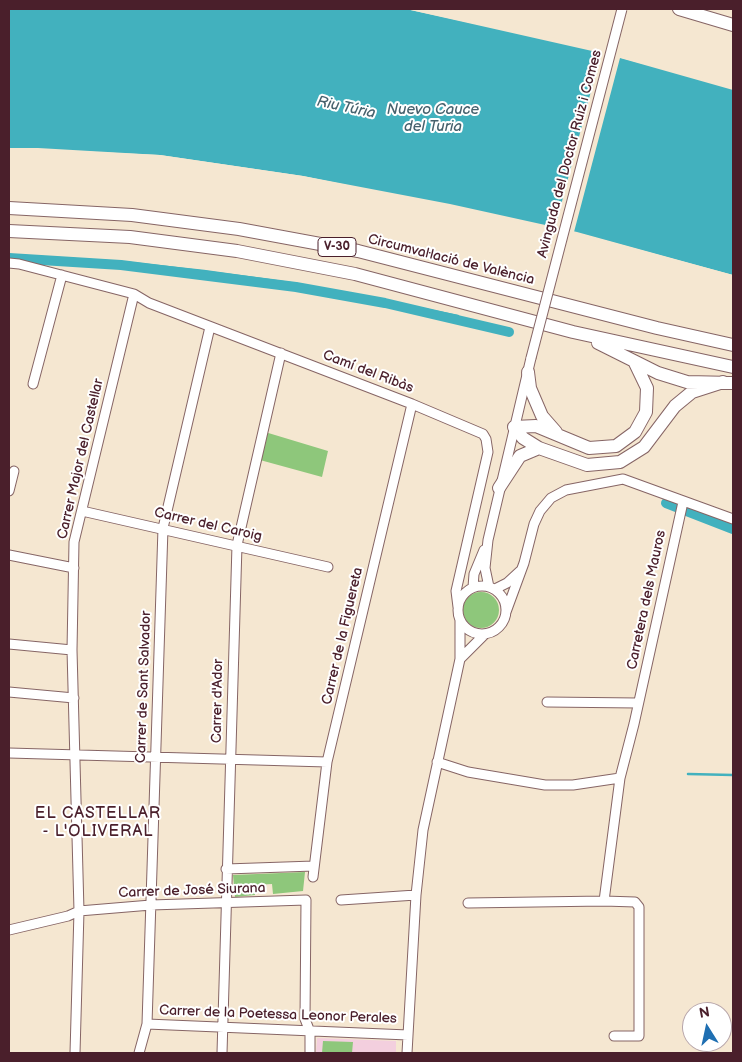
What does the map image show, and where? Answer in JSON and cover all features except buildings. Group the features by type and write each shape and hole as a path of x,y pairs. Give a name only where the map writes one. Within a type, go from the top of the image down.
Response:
{"highway":[{"path":"679,9 733,25"},
{"name":"Circumval·lació de València","path":"9,208 132,215 240,229 358,251 657,328 733,345"},
{"name":"V-30","path":"9,231 130,238 237,251 355,274 573,332 733,367"},
{"path":"573,332 658,373 687,382 728,383"},
{"path":"514,427 536,426 589,448 616,446 635,432 646,412 646,388 634,361"},
{"path":"528,372 530,388 542,416 560,436"},
{"path":"514,427 523,438 539,448 588,465 620,462 644,447 676,406 692,392 728,383"},
{"path":"499,488 520,456 539,448"}],"street":[{"name":"Avinguda del Doctor Ruiz i Comes","path":"492,588 485,568 488,540 499,488 622,9"},
{"name":"Camí del Ribàs","path":"9,263 134,294 149,303 412,404 475,431 486,439 488,452 456,591 458,607"},
{"path":"33,384 62,275"},
{"name":"Carrer Major del Castellar","path":"75,1053 79,910 72,650 74,542 134,294"},
{"name":"Carrer de Sant Salvador","path":"139,1053 147,1024 163,528 210,326"},
{"name":"Carrer d'Ador","path":"222,1053 237,545 281,353"},
{"name":"Carrer de la Figuereta","path":"313,877 328,762 412,404"},
{"path":"9,491 14,470"},
{"path":"460,659 485,634 497,629 506,612 522,569 534,524 540,511 551,498 566,490 623,479 733,519"},
{"name":"Carretera dels Mauros","path":"604,901 620,778 664,593 679,513 683,502"},
{"name":"Carrer del Caroig","path":"82,511 328,567"},
{"name":"Avinguda del Doctor Ruiz i Comes","path":"472,588 474,574 488,540"},
{"name":"Camí del Ribàs","path":"465,548 466,564 472,588"},
{"path":"465,548 469,557 474,558 482,553"},
{"path":"9,556 74,568"},
{"path":"407,1053 416,895 423,830 460,659 458,607 462,596 472,588 492,588 507,583 522,569"},
{"path":"492,588 504,599 506,612"},
{"path":"460,620 473,632 485,634"},
{"path":"9,644 72,650"},
{"path":"9,692 74,698"},
{"path":"547,702 637,703"},
{"path":"9,753 156,755 328,762"},
{"path":"437,762 468,772 545,785 572,784 620,778"},
{"path":"226,869 314,866"},
{"path":"341,900 416,895"},
{"name":"Carrer de José Siurana","path":"9,930 68,916 79,910 151,905 306,900 305,1019 310,1032"},
{"path":"468,903 635,902 640,907 639,1036 614,1036"},
{"name":"Carrer de la Poetessa Leonor Perales","path":"147,1024 310,1032 408,1034"},
{"path":"310,1032 310,1053"}],"shaded area":[{"path":"317,1038 396,1041 396,1053 316,1053"}],"green space":[{"path":"265,432 328,451 322,477 260,460"},
{"path":"481,592 493,598 499,610 493,622 481,628 469,622 463,610 469,598"},
{"path":"305,872 303,891 273,894 272,884 255,885 255,895 235,897 233,875"},
{"path":"323,1041 353,1042 352,1053 322,1053"}],"water":[{"name":"Nuevo Cauce del Turia","path":"9,9 406,9 573,45 733,88 733,275 577,232 450,204 303,176 160,155 9,148"}],"pier":[{"path":"406,9 419,9 574,42 733,86 733,90 620,58 574,232 733,275 733,277 576,235 303,178 160,158 9,151 9,148 38,148 160,155 303,176 555,228 601,53"}],"waterway":[{"path":"9,255 121,262 204,271 297,284 458,316"},
{"path":"9,258 121,265 296,287 385,303 509,332"},
{"path":"666,503 733,529"},
{"path":"688,774 733,775"}],"district":[{"name":"EL CASTELLAR - L'OLIVERAL","path":"98,823"}],"water label":[{"name":"Riu Túria","path":"346,108"}]}
